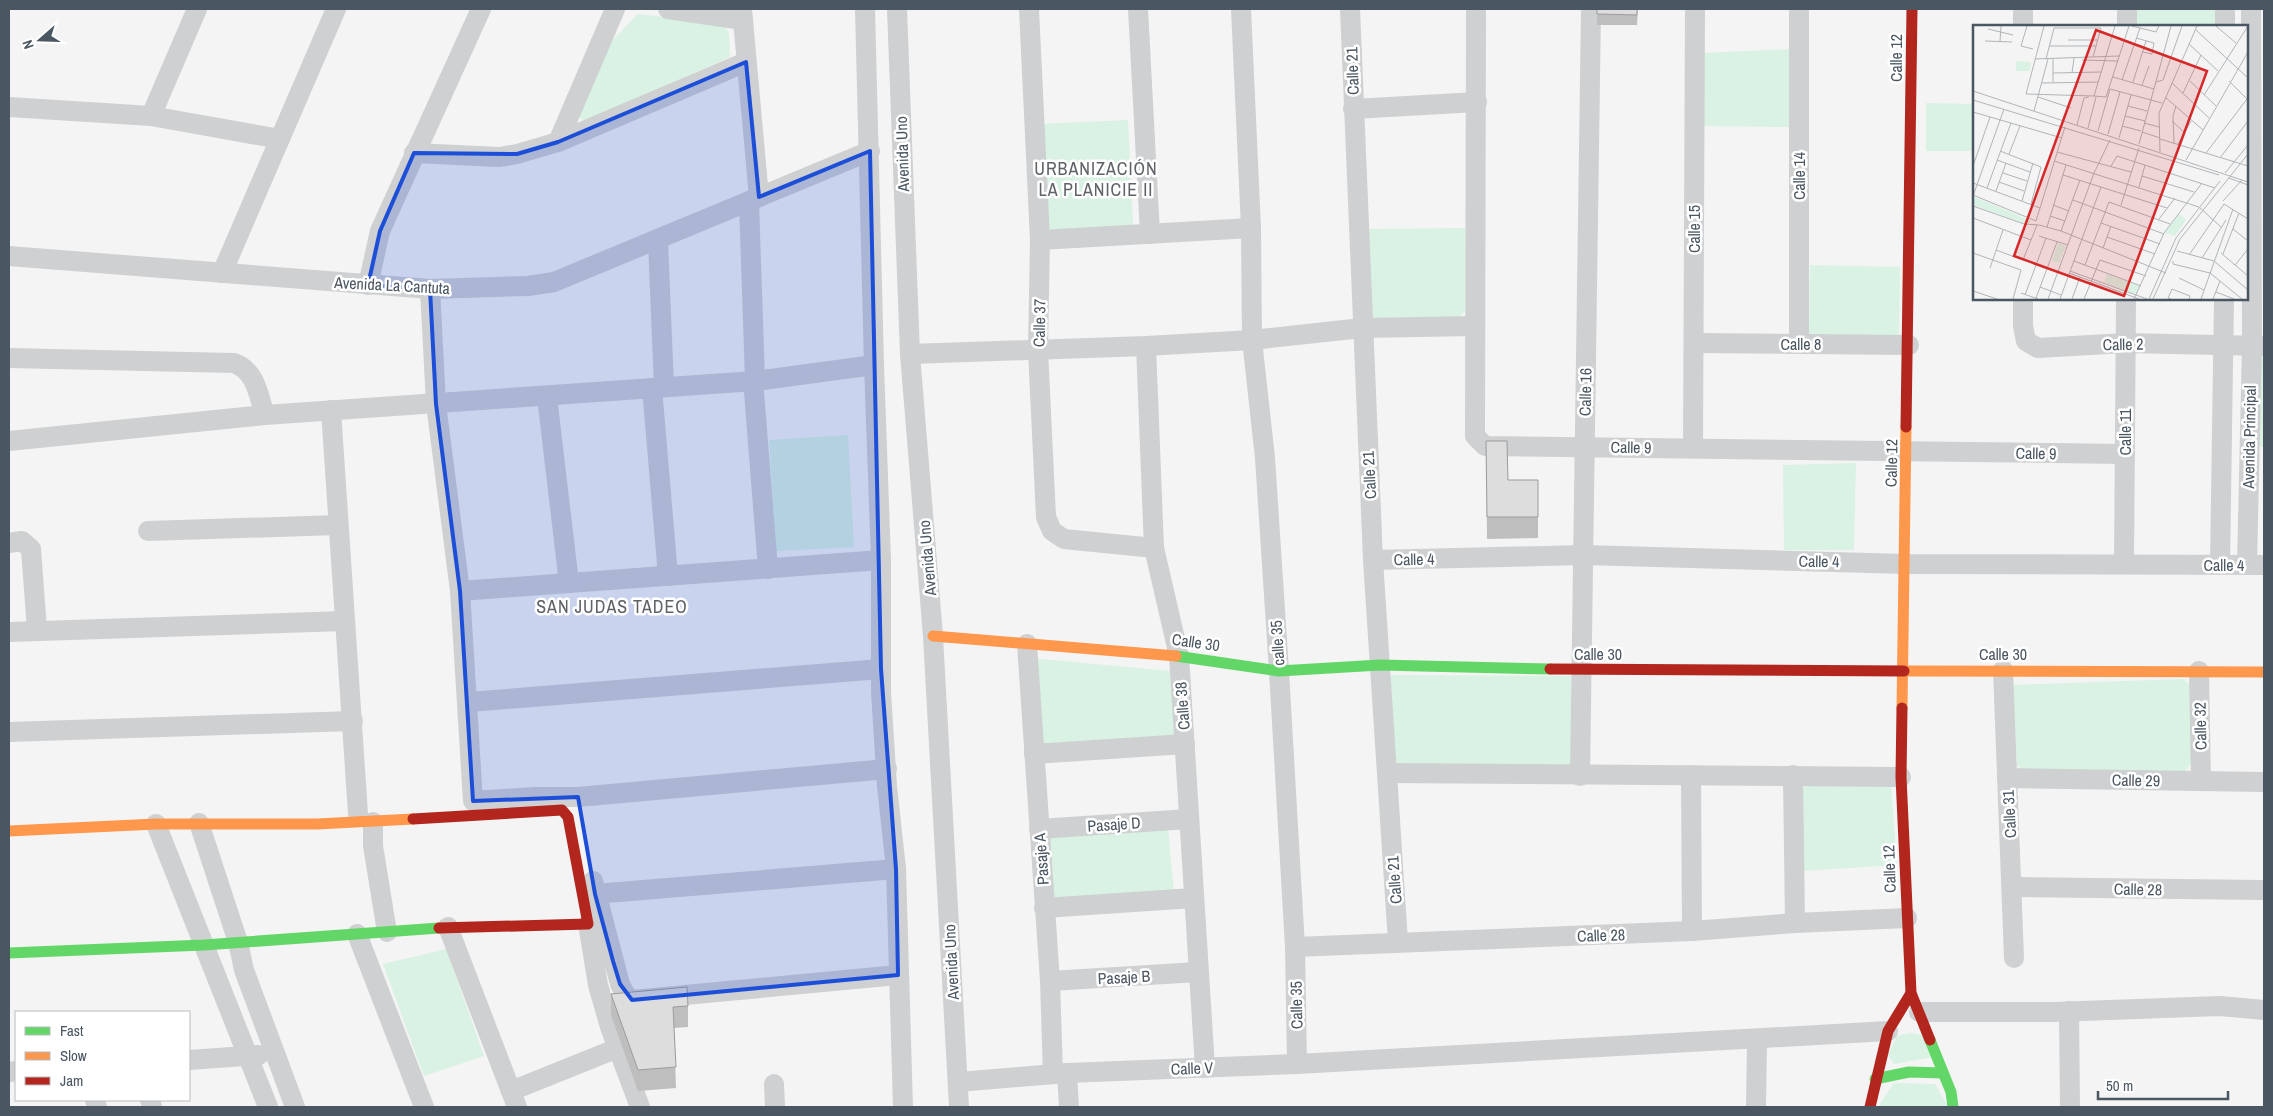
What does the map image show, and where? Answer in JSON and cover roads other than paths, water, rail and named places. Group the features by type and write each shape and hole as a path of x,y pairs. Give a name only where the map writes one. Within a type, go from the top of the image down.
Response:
{"street":[{"path":"151,116 197,9"},
{"path":"222,273 336,9"},
{"path":"368,285 380,231 481,9"},
{"path":"558,142 615,9"},
{"path":"668,9 742,15 754,200 754,386 768,569"},
{"name":"Avenida Uno","path":"865,9 881,560 880,669 896,869 903,1107"},
{"name":"Avenida Uno","path":"897,9 910,354 933,636 959,1107"},
{"name":"Calle 37","path":"1029,9 1040,240 1038,350 1046,517 1052,531 1064,539 1154,548"},
{"path":"1138,9 1150,234"},
{"name":"calle 35","path":"1241,9 1251,228 1252,340 1265,458 1295,947"},
{"name":"Calle 21","path":"1350,9 1373,560 1398,942"},
{"name":"Calle 9","path":"1476,9 1475,436 1486,446 2125,454"},
{"name":"Calle 16","path":"1580,776 1591,9"},
{"name":"Calle 15","path":"1693,448 1695,9"},
{"name":"Calle 14","path":"1799,9 1799,344"},
{"name":"Calle 12","path":"1911,992 1901,777 1906,564 1912,9"},
{"path":"2023,9 2023,25"},
{"path":"2127,9 2127,25"},
{"path":"2225,9 2225,25"},
{"name":"Avenida Principal","path":"2251,9 2258,345 2256,565"},
{"path":"414,153 500,157 517,154 558,142 746,62"},
{"path":"1353,109 1477,102"},
{"path":"9,106 151,116 280,139"},
{"name":"Avenida La Cantuta","path":"9,256 430,289 528,286 554,282 658,241 870,151"},
{"path":"1040,240 1251,228"},
{"path":"658,241 658,388 668,576"},
{"path":"430,289 436,404 460,591 469,702 473,801 535,797 578,798 887,769"},
{"name":"Calle 2","path":"2023,300 2023,326 2026,341 2038,348 2125,343 2258,345"},
{"name":"Calle 11","path":"2124,564 2126,300"},
{"name":"Avenida Principal","path":"2220,564 2224,300"},
{"path":"910,354 1146,346 1252,340 1362,328 1475,326"},
{"name":"Calle 8","path":"1694,343 1909,344"},
{"name":"Calle 38","path":"1146,346 1154,548 1179,656 1205,1068"},
{"path":"9,358 234,363 252,375 265,415"},
{"path":"9,441 331,410 658,388 754,386 874,365"},
{"path":"547,396 569,583"},
{"path":"331,410 344,621 353,721 365,818 373,846 387,932"},
{"path":"148,531 338,525"},
{"path":"9,543 22,541 31,549 37,630"},
{"name":"Calle 4","path":"1373,560 1584,555 1906,564 2256,565"},
{"path":"460,591 881,560"},
{"path":"9,632 344,621"},
{"name":"Calle 30","path":"933,636 1179,656 1279,671 1380,665 1583,670 2264,672"},
{"name":"Pasaje A","path":"1027,644 1050,981 1060,1074 1069,1107"},
{"path":"469,702 880,669"},
{"name":"Calle 31","path":"2003,670 2013,887 2014,958"},
{"name":"Calle 32","path":"2199,671 2200,781"},
{"path":"9,732 353,721"},
{"path":"1034,754 1184,744"},
{"path":"1387,773 1901,777"},
{"path":"1691,775 1692,931"},
{"path":"1793,775 1795,923"},
{"name":"Calle 29","path":"2007,778 2264,782"},
{"path":"578,798 595,894 604,963 598,985 618,1048 640,1107"},
{"path":"9,831 199,823 317,824 365,818 562,810 568,817 588,924 604,963 625,994 632,1000 641,1001 748,988 898,975"},
{"name":"Pasaje D","path":"1039,829 1189,819"},
{"path":"199,823 238,942 244,970 295,1107"},
{"path":"156,824 268,1107"},
{"path":"595,894 896,869"},
{"name":"Calle 28","path":"2013,887 2264,890"},
{"path":"1044,908 1194,898"},
{"name":"Calle 28","path":"1295,947 1692,931 1795,923 1907,918"},
{"path":"9,953 204,945 448,927 588,924"},
{"path":"448,927 514,1099 618,1048"},
{"path":"357,934 424,1107"},
{"name":"Calle 35","path":"1295,947 1297,1064"},
{"name":"Pasaje B","path":"1050,981 1198,972"},
{"path":"1911,992 1943,1072 1953,1107"},
{"path":"1870,1107 1888,1031 1911,992"},
{"path":"1919,1012 2069,1011 2220,1006 2264,1010"},
{"path":"2069,1011 2070,1107"},
{"name":"Calle V","path":"958,1082 1060,1074 1297,1064 1427,1055 1757,1040 1888,1031"},
{"path":"1756,1107 1757,1040"},
{"path":"190,1060 275,1054"},
{"path":"1876,1079 1903,1072 1921,1070 1943,1072"},
{"path":"774,1084 775,1107"}],"district":[{"name":"URBANIZACIÓN LA PLANICIE II","path":"1096,179"},
{"name":"SAN JUDAS TADEO","path":"612,607"}]}
